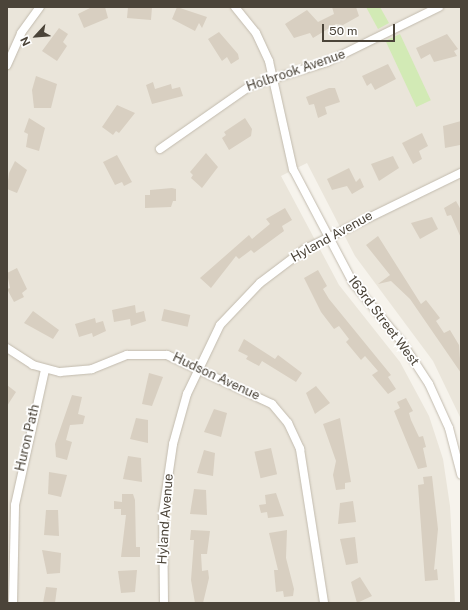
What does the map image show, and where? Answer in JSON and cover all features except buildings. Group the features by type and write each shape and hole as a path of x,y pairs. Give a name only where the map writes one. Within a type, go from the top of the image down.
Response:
{"street":[{"path":"7,64 21,32 40,7"},
{"name":"163rd Street West","path":"234,7 256,32 273,78 288,154 327,237 360,294 401,341 429,384 449,428 461,474"},
{"name":"Holbrook Avenue","path":"160,149 238,92 273,78 339,57 439,7"},
{"name":"Hyland Avenue","path":"164,603 162,540 168,474 178,420 198,367 220,325 241,300 283,264 327,237 461,173"},
{"name":"Hudson Avenue","path":"7,348 45,370 82,371 127,355 156,353 198,367 264,399 293,430 302,457 324,603"},
{"name":"Huron Path","path":"13,603 11,504 45,370"}],"shaded area":[{"path":"7,7 461,7 461,419 433,361 355,256 307,163 281,176 339,285 400,362 429,416 443,459 450,506 455,603 7,603"}],"green space":[{"path":"366,7 380,7 389,23 378,29"},
{"path":"400,34 431,100 416,107 385,41"}]}
